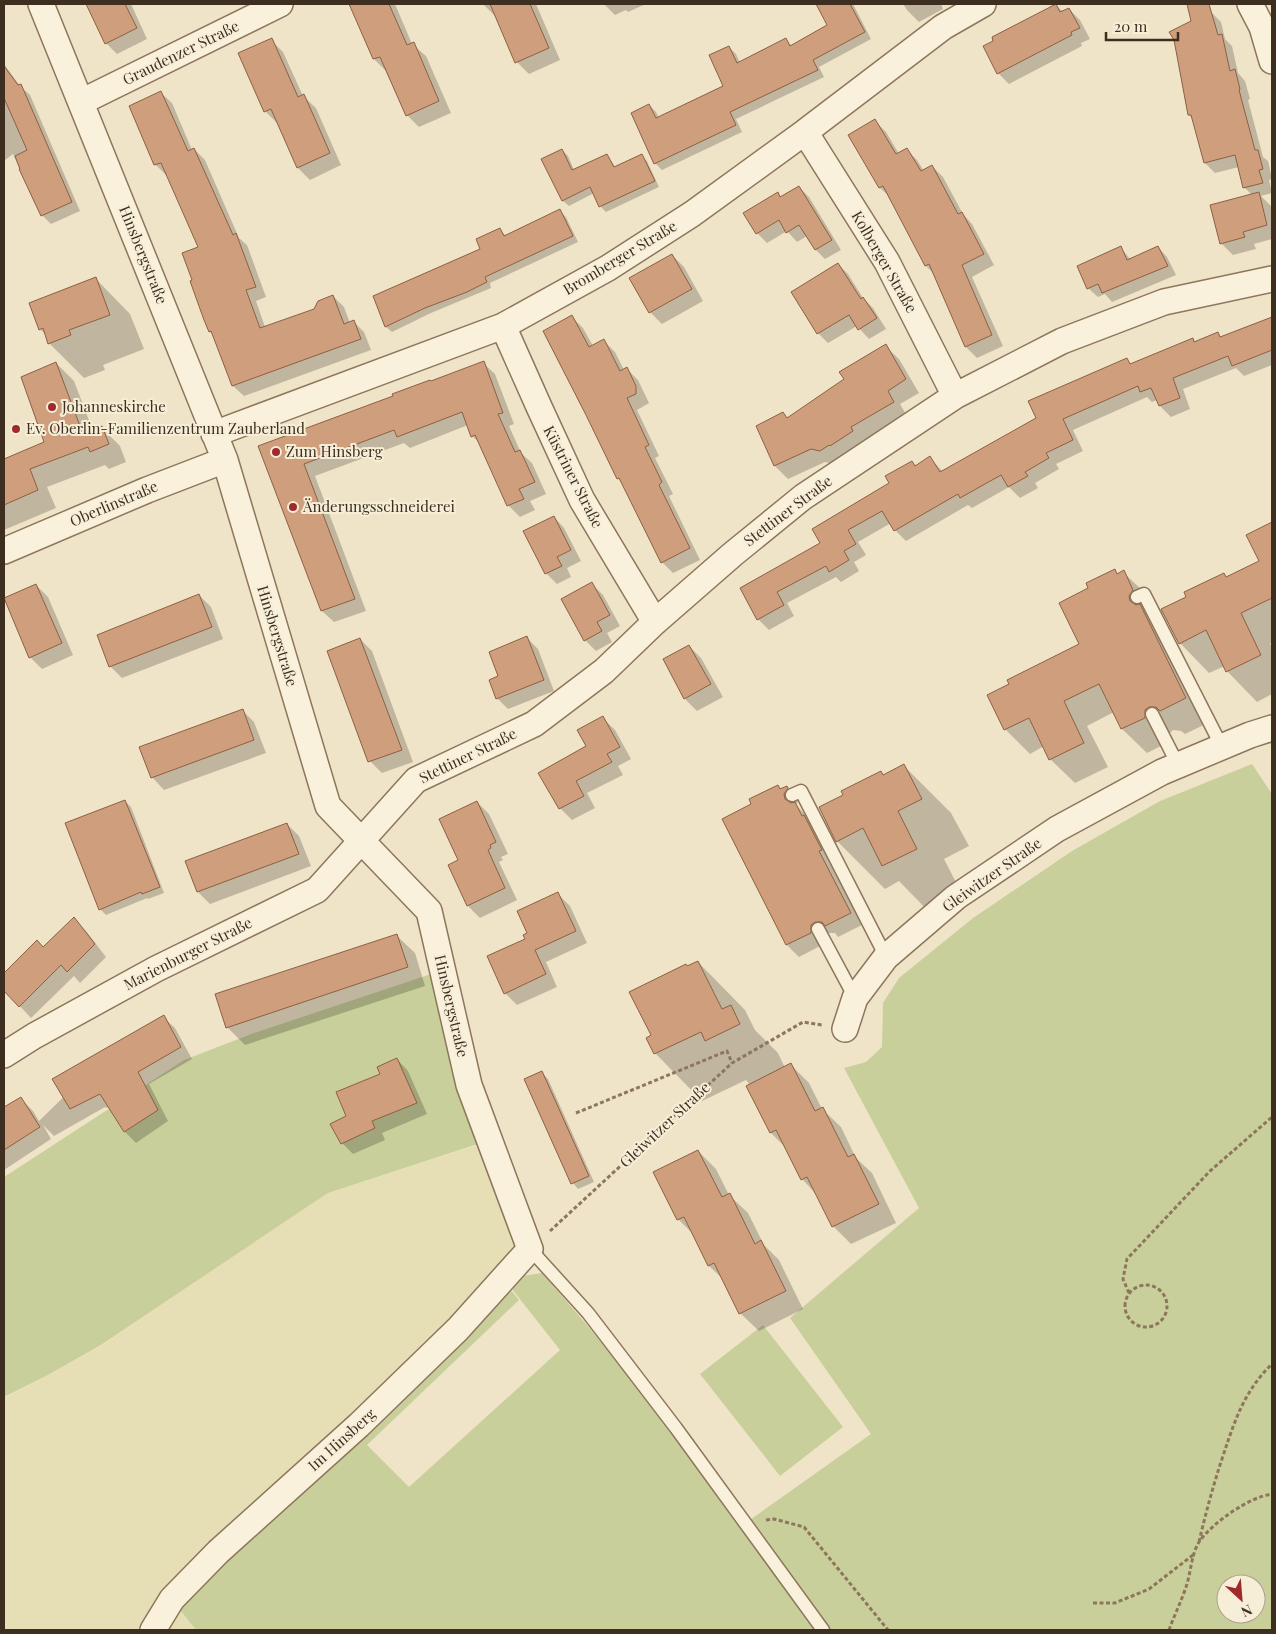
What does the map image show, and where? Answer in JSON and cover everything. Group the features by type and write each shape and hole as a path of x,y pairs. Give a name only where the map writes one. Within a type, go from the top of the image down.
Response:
{"street":[{"name":"Hinsbergstraße","path":"41,4 225,460 328,806 429,911 469,1085 530,1249"},
{"name":"Graudenzer Straße","path":"81,102 280,4"},
{"name":"Bromberger Straße","path":"214,434 503,326 608,268 692,214 805,132 943,27 983,4"},
{"path":"1250,4 1262,27 1272,61"},
{"name":"Kolberger Straße","path":"805,132 887,262 955,396"},
{"name":"Stettiner Straße","path":"361,840 416,780 534,724 604,671 654,622 803,497 955,396 1062,341 1164,302 1272,279"},
{"name":"Küstriner Straße","path":"503,326 582,500 654,622"},
{"name":"Oberlinstraße","path":"4,551 147,490 225,460"},
{"name":"Gleiwitzer Straße","path":"845,1029 855,998 886,957 956,897 1056,830 1162,772 1250,735 1272,728"},
{"name":"Marienburger Straße","path":"4,1055 34,1036 156,969 316,890 361,840"},
{"name":"Im Hinsberg","path":"153,1630 172,1599 218,1552 359,1425 416,1370 458,1329 530,1249"}],"lane":[{"path":"1137,597 1144,594 1222,748"},
{"path":"1152,714 1178,765"},
{"path":"792,796 801,791 886,957"},
{"path":"818,929 855,998"},
{"path":"530,1249 588,1313 746,1523 823,1630"}],"path":[{"name":"Gleiwitzer Straße","path":"530,1249 732,1063 803,1022 845,1029"},
{"path":"576,1113 726,1051 732,1063"},
{"path":"1129,1293 1123,1279 1127,1259 1210,1171 1272,1116"},
{"path":"1143,1285 1154,1286 1159,1289 1166,1298 1167,1304 1163,1320 1149,1328 1133,1324 1126,1315 1125,1309 1126,1298 1129,1293 1143,1285"},
{"path":"1169,1630 1186,1587 1205,1513 1235,1418 1247,1394 1262,1373 1272,1364"},
{"path":"1199,1542 1234,1510 1261,1496 1272,1494"},
{"path":"746,1523 774,1519 804,1527 888,1630"},
{"path":"1093,1603 1115,1603 1149,1589 1194,1555"}],"shaded area":[{"path":"490,1141 526,1248 144,1630 4,1630 4,1398 101,1346 328,1193"},
{"path":"177,1606 196,1630 157,1630"}],"green space":[{"path":"1252,764 1272,794 1272,1630 196,1630 177,1606 503,1280 519,1300 367,1445 409,1487 560,1350 504,1279 542,1273 587,1325 747,1522 871,1434 790,1318 919,1208 844,1068 866,1062 882,1047 883,1003 899,978 973,918 1072,851 1160,801"},
{"path":"443,970 490,1140 328,1193 101,1345 4,1397 4,1177 184,1060 254,1033"},
{"path":"763,1325 843,1427 780,1476 700,1374"}],"building":[{"path":"86,4 125,4 137,28 105,44"},
{"path":"349,4 389,4 407,45 414,42 439,101 406,116 380,57 373,59"},
{"path":"490,4 530,4 549,48 515,63"},
{"path":"816,4 850,4 865,32 813,60 818,70 730,112 736,125 654,164 631,113 649,104 656,118 723,86 709,55 729,46 737,63 786,38 790,46 827,25"},
{"path":"1056,4 1060,12 1069,8 1080,28 1071,32 1072,35 997,74 983,46 993,41 992,37"},
{"path":"1187,4 1209,4 1218,35 1222,34 1230,71 1235,69 1255,150 1258,150 1263,169 1259,170 1263,183 1243,188 1235,155 1204,163 1191,115 1188,115 1174,40 1169,32 1191,21"},
{"path":"272,38 298,97 304,94 330,153 297,168 271,109 264,112 238,53"},
{"path":"4,66 18,85 21,84 72,202 41,216 15,156 27,150 4,98"},
{"path":"161,91 188,151 194,148 233,235 236,233 256,287 246,290 260,328 314,309 318,301 333,295 344,324 354,320 361,339 232,386 211,331 209,332 204,320 182,253 198,247 161,163 154,165 129,106"},
{"path":"875,119 896,154 907,148 921,171 932,165 958,214 962,212 984,254 962,265 992,335 965,347 929,264 925,266 883,186 879,188 848,135"},
{"path":"562,149 572,170 607,154 614,167 642,154 655,181 599,207 590,187 562,201 541,159"},
{"path":"799,186 832,240 815,250 799,225 786,233 779,220 756,234 743,213 778,192 780,197"},
{"path":"1259,192 1267,225 1243,232 1245,237 1220,244 1210,205"},
{"path":"560,209 573,236 485,277 487,282 467,292 425,308 385,327 373,296 480,249 476,239 500,228 504,236"},
{"path":"1121,246 1127,260 1158,246 1168,266 1102,293 1098,284 1087,289 1077,266"},
{"path":"672,254 692,289 649,313 629,278"},
{"path":"838,263 861,299 863,297 877,318 858,330 849,315 817,334 791,292"},
{"path":"96,277 110,315 69,330 71,335 48,344 43,328 39,330 29,303"},
{"path":"572,315 589,347 604,339 620,371 627,367 636,386 636,394 627,398 649,445 645,447 662,482 659,485 690,548 661,563 543,331"},
{"path":"1272,317 1272,350 1232,366 1228,356 1173,378 1180,398 1159,406 1151,388 1140,392 1138,386 1063,419 1073,440 1046,453 1049,458 1025,472 1028,476 1008,487 1001,475 960,498 958,494 894,531 882,511 848,530 856,544 844,551 849,560 829,572 826,566 777,592 784,605 757,620 740,588 820,543 812,529 889,483 885,476 912,461 915,466 930,456 940,472 1036,418 1028,401 1127,358 1130,364 1193,338 1194,342 1218,332 1220,337"},
{"path":"886,344 906,379 888,391 894,402 851,427 853,431 830,446 820,451 811,449 774,466 756,426 783,412 787,418 844,379 839,372"},
{"path":"484,361 503,413 498,414 515,452 520,450 535,482 519,489 524,499 507,506 475,435 471,437 462,412 397,437 394,430 304,464 355,599 321,611 258,446"},
{"name":"Johanneskirche","path":"56,362 83,434 102,426 109,444 90,452 88,447 30,469 38,490 4,505 4,459 44,442 21,377"},
{"path":"554,516 571,550 557,557 562,566 545,574 523,531"},
{"path":"1272,522 1272,598 1241,613 1261,655 1226,672 1206,630 1179,644 1161,609 1186,597 1184,592 1224,573 1226,577 1259,561 1246,535"},
{"path":"1115,569 1117,574 1124,570 1133,590 1129,596 1130,601 1136,605 1140,604 1186,698 1160,711 1156,707 1149,707 1145,710 1145,718 1121,729 1099,684 1064,701 1084,743 1049,760 1029,718 1004,730 987,695 1009,684 1007,680 1079,644 1059,603 1088,588 1086,583"},
{"path":"592,582 610,615 597,622 602,631 584,641 561,599"},
{"path":"36,584 62,643 29,658 4,598"},
{"path":"199,594 212,627 109,667 97,635"},
{"path":"527,636 544,680 496,699 489,680 498,676 489,652"},
{"path":"360,638 402,750 368,762 327,651"},
{"path":"689,645 711,684 684,699 663,659"},
{"path":"243,709 254,740 151,778 139,747"},
{"path":"603,716 620,747 607,754 612,762 576,781 584,796 559,809 538,773 586,746 577,730"},
{"path":"904,764 922,799 898,811 917,849 882,866 863,828 836,842 819,807 843,795 841,791 881,771 883,775"},
{"path":"778,785 780,789 787,786 788,788 784,794 785,799 791,803 795,802 802,816 804,815 822,850 819,851 851,913 825,926 822,922 815,922 811,925 811,933 786,945 722,819 751,804 749,799"},
{"path":"125,800 160,887 142,894 141,892 99,910 65,823"},
{"path":"477,801 496,842 490,845 491,848 488,850 505,888 467,906 448,865 458,860 439,819"},
{"path":"287,823 299,854 197,892 185,861"},
{"path":"558,892 576,931 535,950 546,974 504,994 487,956 525,939 523,935 527,933 517,911"},
{"path":"74,917 95,944 67,972 61,965 19,1007 4,991 4,973 37,940 43,947"},
{"path":"397,934 408,967 226,1028 215,994"},
{"path":"698,961 722,1009 731,1005 740,1024 705,1041 701,1032 654,1054 646,1038 651,1035 629,992 686,964 687,966"},
{"path":"164,1015 181,1047 138,1072 158,1110 124,1132 100,1094 70,1109 52,1079"},
{"path":"397,1058 417,1103 372,1121 375,1128 341,1144 330,1124 346,1116 336,1092 380,1074 377,1067"},
{"path":"791,1063 815,1111 823,1107 848,1157 854,1154 879,1204 832,1227 807,1177 801,1180 776,1130 770,1133 746,1086"},
{"path":"542,1071 589,1176 571,1184 524,1079"},
{"path":"21,1097 40,1127 4,1150 4,1107"},
{"path":"698,1150 722,1197 730,1193 755,1244 761,1240 786,1291 739,1314 714,1263 708,1266 684,1217 677,1220 653,1172"}],"place":[{"name":"Johanneskirche","path":"52,407"},
{"name":"Ev. Oberlin-Familienzentrum Zauberland","path":"16,429"},
{"name":"Zum Hinsberg","path":"276,452"},
{"name":"Änderungsschneiderei","path":"293,507"}]}
